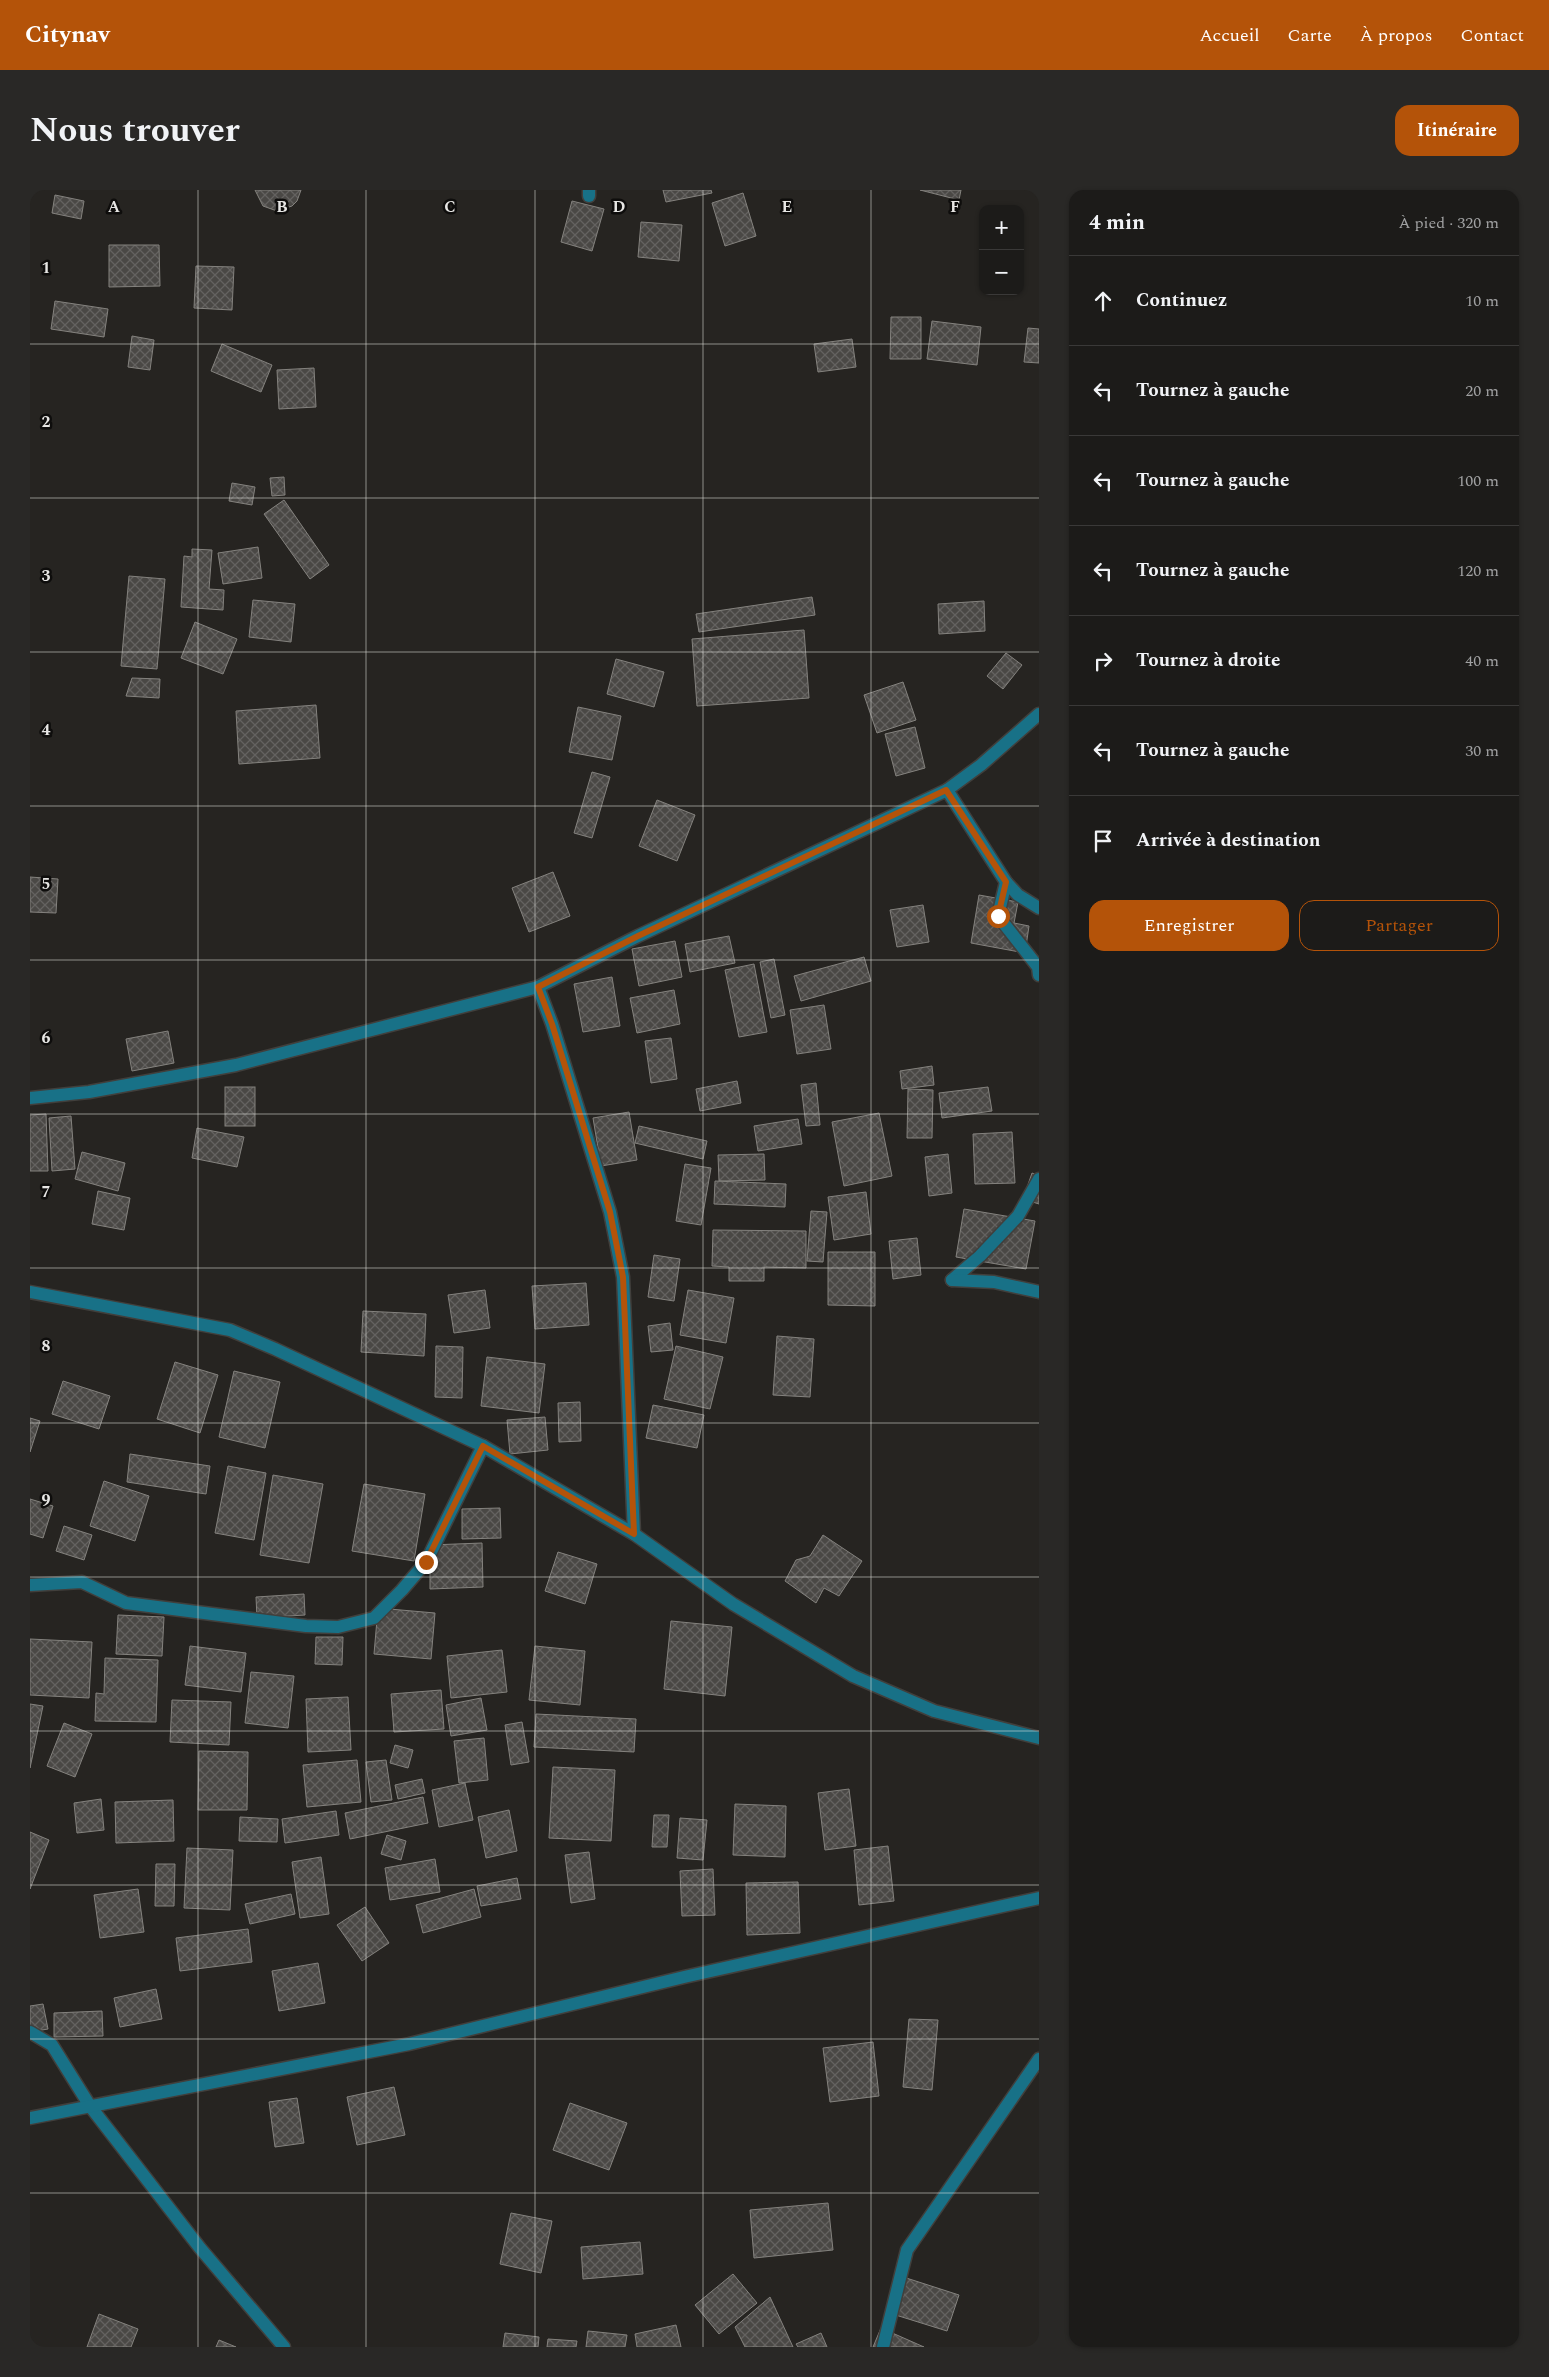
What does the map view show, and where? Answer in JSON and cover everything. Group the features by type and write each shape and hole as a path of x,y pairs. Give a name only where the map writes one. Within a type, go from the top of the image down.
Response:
{"street":[{"path":"30,1098 89,1092 236,1065 538,987 638,936 946,790 982,765 1039,714"},
{"path":"946,790 1006,882 1018,895 1039,908"},
{"path":"1006,882 998,916 1038,967 1039,975"},
{"path":"538,987 552,1024 610,1212 623,1277 634,1534"},
{"path":"1039,1180 1018,1216 980,1256 952,1280 994,1282 1039,1292"},
{"path":"30,1292 230,1330 483,1446 634,1534 733,1604 853,1676 934,1711 1039,1738"},
{"path":"30,1586 82,1582 126,1603 306,1626 338,1627 374,1618 426,1562 483,1446"},
{"path":"30,2118 409,2044 684,1977 1039,1898"},
{"path":"30,2032 52,2045 90,2106 200,2248 284,2347"},
{"path":"883,2347 907,2250 1039,2058"}],"building":[{"path":"255,190 301,190 297,201 292,206 277,211 263,206"},
{"path":"663,190 711,190 712,193 666,202"},
{"path":"920,190 961,190 959,200"},
{"path":"743,193 756,236 725,246 712,203"},
{"path":"55,195 84,201 81,219 52,213"},
{"path":"572,201 604,209 592,251 561,242"},
{"path":"641,222 682,225 679,261 638,257"},
{"path":"109,245 159,245 160,286 109,287"},
{"path":"196,266 234,267 232,310 194,308"},
{"path":"55,301 108,309 104,337 51,329"},
{"path":"891,317 921,317 921,359 890,359"},
{"path":"932,321 981,327 977,365 927,359"},
{"path":"1028,328 1039,329 1039,363 1024,362"},
{"path":"132,336 154,340 150,370 128,367"},
{"path":"852,339 856,367 818,372 814,344"},
{"path":"222,344 272,365 261,392 211,371"},
{"path":"314,368 316,407 279,409 277,370"},
{"path":"284,477 285,495 272,496 270,478"},
{"path":"232,483 255,487 252,505 229,501"},
{"path":"284,500 329,565 310,579 264,514"},
{"path":"258,547 262,578 223,584 218,553"},
{"path":"192,549 212,550 209,589 224,590 223,610 181,607 184,556 192,557"},
{"path":"129,576 165,579 157,669 121,666"},
{"path":"812,597 815,615 699,632 696,614"},
{"path":"253,600 295,604 291,642 249,637"},
{"path":"984,601 985,631 939,634 938,604"},
{"path":"195,622 237,639 223,674 181,658"},
{"path":"804,630 809,698 697,706 692,639"},
{"path":"1006,653 1022,665 1003,689 987,676"},
{"path":"616,659 664,672 654,707 607,694"},
{"path":"132,678 160,679 159,698 126,696"},
{"path":"903,682 916,720 877,733 864,695"},
{"path":"316,705 320,758 239,764 236,711"},
{"path":"578,707 621,716 612,760 569,752"},
{"path":"915,727 925,768 896,776 885,734"},
{"path":"592,772 610,777 592,838 574,833"},
{"path":"657,800 695,815 677,861 639,846"},
{"path":"553,872 570,916 529,932 512,888"},
{"path":"30,877 58,879 56,913 30,912"},
{"path":"979,895 1018,902 1014,923 1029,926 1025,953 971,943"},
{"path":"923,905 929,942 897,947 890,910"},
{"path":"729,936 735,963 690,972 685,944"},
{"path":"675,941 682,977 639,986 632,949"},
{"path":"864,957 871,981 801,1001 794,976"},
{"path":"774,959 785,1015 771,1018 760,962"},
{"path":"754,964 767,1032 739,1037 725,970"},
{"path":"612,977 620,1026 583,1032 574,984"},
{"path":"674,990 680,1024 637,1033 630,998"},
{"path":"824,1005 831,1049 797,1054 790,1010"},
{"path":"168,1031 174,1063 132,1071 126,1039"},
{"path":"671,1038 677,1079 651,1083 645,1041"},
{"path":"932,1066 934,1085 902,1089 900,1071"},
{"path":"737,1081 741,1103 700,1111 696,1089"},
{"path":"816,1083 820,1125 806,1126 801,1085"},
{"path":"225,1087 255,1087 255,1126 225,1126"},
{"path":"988,1087 992,1111 942,1118 939,1093"},
{"path":"908,1089 933,1090 932,1138 907,1138"},
{"path":"629,1112 637,1160 601,1166 593,1118"},
{"path":"879,1113 892,1176 844,1186 832,1122"},
{"path":"46,1114 48,1171 30,1171 30,1115"},
{"path":"71,1116 75,1169 52,1171 49,1118"},
{"path":"798,1119 802,1144 758,1151 754,1126"},
{"path":"639,1126 707,1141 703,1159 635,1143"},
{"path":"197,1128 244,1137 237,1167 192,1158"},
{"path":"1012,1132 1015,1183 975,1184 973,1134"},
{"path":"82,1152 125,1163 118,1191 75,1179"},
{"path":"764,1154 765,1180 719,1181 718,1155"},
{"path":"948,1154 952,1193 929,1196 925,1157"},
{"path":"685,1164 711,1168 701,1225 676,1221"},
{"path":"1032,1173 1039,1176 1039,1204 1023,1199"},
{"path":"715,1181 786,1184 785,1207 714,1204"},
{"path":"98,1191 130,1198 124,1230 92,1224"},
{"path":"866,1192 871,1234 834,1240 828,1197"},
{"path":"964,1209 1035,1221 1026,1269 956,1257"},
{"path":"811,1211 827,1212 823,1262 807,1261"},
{"path":"713,1230 806,1231 806,1268 764,1267 764,1281 729,1281 729,1267 712,1266"},
{"path":"917,1238 921,1275 893,1279 889,1241"},
{"path":"828,1252 875,1252 875,1306 828,1305"},
{"path":"654,1255 680,1259 674,1301 648,1297"},
{"path":"586,1283 589,1325 535,1329 532,1286"},
{"path":"485,1290 490,1328 454,1333 448,1295"},
{"path":"688,1290 734,1298 726,1343 680,1335"},
{"path":"363,1311 426,1314 424,1356 361,1352"},
{"path":"670,1323 673,1350 651,1352 648,1326"},
{"path":"777,1336 814,1339 810,1397 773,1395"},
{"path":"436,1346 463,1347 462,1398 435,1397"},
{"path":"676,1346 723,1357 710,1409 664,1399"},
{"path":"487,1357 545,1364 539,1413 481,1406"},
{"path":"175,1362 218,1375 200,1433 157,1419"},
{"path":"234,1371 280,1382 265,1448 219,1437"},
{"path":"63,1381 110,1396 99,1429 52,1414"},
{"path":"580,1402 581,1441 559,1442 558,1403"},
{"path":"653,1405 704,1415 697,1448 646,1438"},
{"path":"545,1417 548,1450 510,1454 507,1420"},
{"path":"30,1418 40,1421 30,1452"},
{"path":"130,1454 210,1466 206,1494 127,1482"},
{"path":"228,1466 266,1473 254,1540 215,1533"},
{"path":"273,1475 323,1484 309,1563 260,1555"},
{"path":"104,1481 149,1496 135,1541 90,1526"},
{"path":"364,1484 425,1494 414,1561 352,1551"},
{"path":"30,1499 53,1506 43,1538 30,1534"},
{"path":"500,1508 501,1538 462,1539 462,1509"},
{"path":"64,1526 92,1535 84,1560 56,1551"},
{"path":"823,1535 862,1561 839,1596 824,1588 816,1603 785,1581 796,1560 810,1556"},
{"path":"482,1543 483,1587 430,1589 430,1545"},
{"path":"558,1552 597,1564 585,1604 545,1591"},
{"path":"304,1594 305,1615 257,1618 256,1597"},
{"path":"378,1608 435,1613 431,1659 374,1654"},
{"path":"118,1615 164,1617 162,1656 116,1654"},
{"path":"671,1621 732,1627 725,1696 664,1689"},
{"path":"316,1637 343,1637 342,1665 315,1664"},
{"path":"30,1639 92,1642 89,1698 30,1695"},
{"path":"190,1646 246,1653 241,1692 185,1685"},
{"path":"535,1646 585,1651 580,1705 529,1700"},
{"path":"502,1650 507,1692 451,1698 447,1656"},
{"path":"105,1658 158,1660 156,1722 95,1721 96,1693 104,1694"},
{"path":"251,1672 294,1676 288,1728 245,1723"},
{"path":"441,1690 444,1729 394,1732 391,1694"},
{"path":"348,1697 351,1750 308,1752 306,1699"},
{"path":"481,1698 487,1730 451,1736 446,1705"},
{"path":"172,1700 231,1702 229,1745 170,1742"},
{"path":"30,1704 43,1706 30,1768"},
{"path":"536,1714 636,1719 634,1752 534,1747"},
{"path":"522,1722 529,1762 511,1765 505,1725"},
{"path":"64,1723 92,1734 75,1777 47,1766"},
{"path":"484,1738 488,1780 459,1783 454,1741"},
{"path":"395,1745 413,1750 408,1768 390,1763"},
{"path":"199,1751 248,1752 247,1810 198,1810"},
{"path":"357,1760 361,1802 307,1807 303,1765"},
{"path":"386,1760 392,1800 371,1802 366,1762"},
{"path":"553,1767 615,1770 611,1841 549,1838"},
{"path":"422,1779 425,1793 398,1799 395,1785"},
{"path":"465,1783 473,1820 439,1827 432,1790"},
{"path":"849,1789 856,1846 825,1850 818,1793"},
{"path":"423,1797 428,1823 350,1839 345,1813"},
{"path":"101,1799 104,1830 77,1833 74,1803"},
{"path":"173,1800 174,1841 116,1843 115,1802"},
{"path":"735,1804 786,1806 785,1857 733,1855"},
{"path":"509,1810 517,1851 486,1858 478,1817"},
{"path":"336,1811 339,1835 285,1843 282,1819"},
{"path":"654,1815 669,1815 667,1847 652,1847"},
{"path":"240,1817 278,1819 277,1842 239,1841"},
{"path":"680,1818 707,1820 703,1860 677,1858"},
{"path":"30,1832 49,1840 30,1889"},
{"path":"387,1835 406,1841 401,1860 381,1854"},
{"path":"888,1846 894,1901 859,1905 854,1850"},
{"path":"187,1848 233,1850 230,1910 184,1908"},
{"path":"589,1852 595,1899 571,1903 565,1855"},
{"path":"321,1857 329,1914 300,1918 292,1862"},
{"path":"435,1859 440,1892 390,1900 385,1868"},
{"path":"156,1864 175,1864 174,1906 155,1906"},
{"path":"713,1869 715,1915 682,1916 680,1871"},
{"path":"517,1878 521,1899 481,1906 477,1886"},
{"path":"798,1882 800,1933 747,1935 746,1883"},
{"path":"138,1889 144,1932 100,1938 94,1895"},
{"path":"474,1889 481,1917 423,1933 416,1905"},
{"path":"291,1894 295,1914 250,1924 245,1904"},
{"path":"365,1907 389,1943 362,1961 337,1925"},
{"path":"248,1929 252,1962 180,1971 176,1938"},
{"path":"318,1963 325,2003 279,2011 272,1971"},
{"path":"156,1989 162,2019 120,2027 114,1998"},
{"path":"43,2004 48,2029 30,2032 30,2006"},
{"path":"102,2011 103,2036 54,2037 54,2013"},
{"path":"909,2019 938,2020 932,2090 903,2087"},
{"path":"873,2042 879,2096 830,2102 823,2048"},
{"path":"394,2087 405,2135 357,2145 347,2097"},
{"path":"297,2098 304,2143 275,2147 269,2102"},
{"path":"570,2103 627,2123 609,2170 553,2150"},
{"path":"828,2203 833,2250 754,2258 750,2210"},
{"path":"511,2213 552,2221 541,2273 500,2264"},
{"path":"640,2242 643,2274 583,2279 581,2247"},
{"path":"733,2274 757,2303 719,2334 695,2305"},
{"path":"897,2275 959,2295 947,2331 886,2312"},
{"path":"770,2297 793,2347 745,2347 735,2327"},
{"path":"99,2314 138,2329 131,2347 87,2347"},
{"path":"676,2325 681,2347 637,2347 635,2334"},
{"path":"881,2328 924,2347 873,2347"},
{"path":"588,2331 627,2335 625,2347 586,2347"},
{"path":"505,2333 539,2337 538,2347 503,2347"},
{"path":"821,2333 827,2347 798,2347 796,2344"},
{"path":"548,2339 577,2341 576,2347 547,2347"},
{"path":"219,2340 236,2347 216,2347"}],"route":[{"path":"426,1562 483,1446 634,1534 623,1277 610,1212 552,1024 538,987 638,936 946,790 1006,882 998,916"}]}
